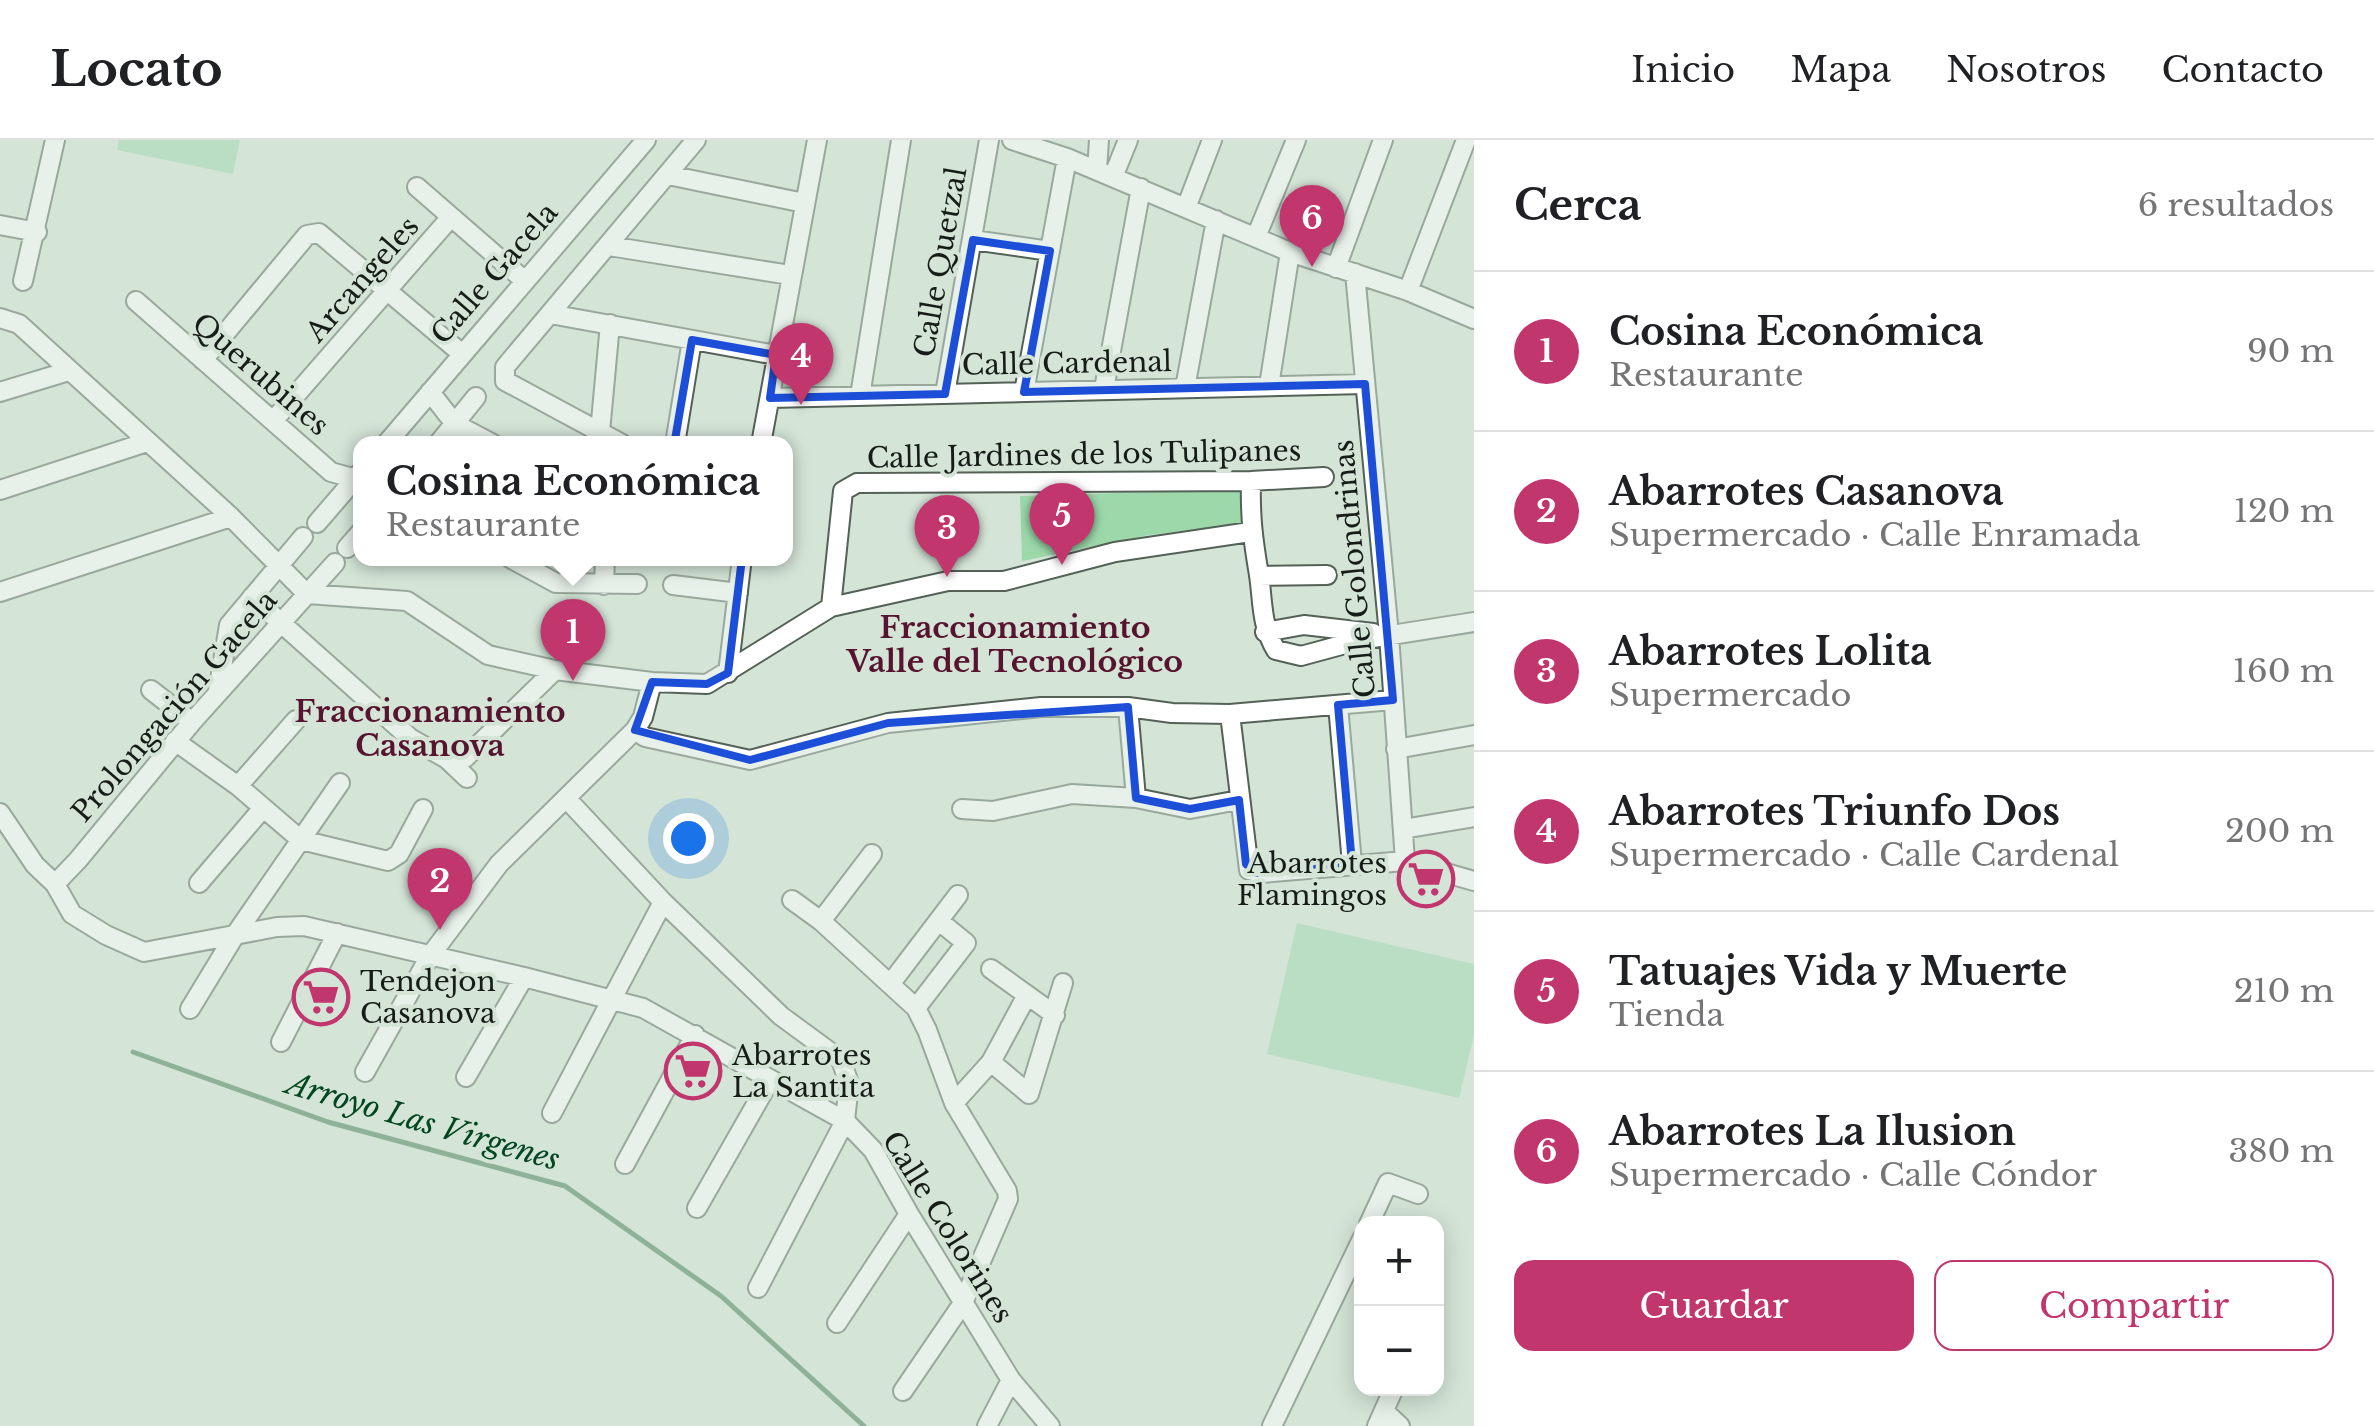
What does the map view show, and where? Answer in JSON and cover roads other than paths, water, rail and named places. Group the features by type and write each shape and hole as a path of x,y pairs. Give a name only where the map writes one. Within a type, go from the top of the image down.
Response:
{"street":[{"path":"23,282 55,140"},
{"name":"Calle Gacela","path":"393,436 646,140"},
{"path":"607,436 505,381 505,367 696,140"},
{"path":"763,436 817,140"},
{"path":"860,396 901,140"},
{"name":"Calle Quetzal","path":"945,394 990,140"},
{"path":"1012,140 1142,188 1290,252 1408,291 1474,318"},
{"path":"1099,140 1104,173"},
{"path":"1104,173 1128,140"},
{"path":"1186,208 1212,140"},
{"path":"1256,237 1296,140"},
{"path":"1336,268 1383,140"},
{"path":"1408,291 1466,140"},
{"path":"1024,392 1067,158"},
{"path":"668,175 804,202"},
{"path":"416,187 525,282"},
{"path":"1104,389 1142,188"},
{"name":"Arcangeles","path":"273,421 452,218"},
{"path":"1185,388 1216,220"},
{"path":"0,224 36,232"},
{"path":"203,360 306,235 319,233 461,353"},
{"path":"974,240 1050,251"},
{"path":"609,246 790,275"},
{"path":"1268,386 1290,252"},
{"name":"Calle Golondrinas","path":"1356,273 1390,635 1405,861"},
{"name":"Querubines","path":"136,301 331,472 353,476"},
{"path":"550,314 776,355"},
{"path":"0,318 19,324 231,518 306,594 407,601 488,656 555,670 706,684 831,607 948,581 1004,581 1115,552 1250,532"},
{"path":"600,432 610,324"},
{"path":"676,436 692,340"},
{"path":"0,392 69,372"},
{"name":"Calle Cardenal","path":"770,398 1365,384"},
{"path":"430,392 455,424 478,436"},
{"path":"445,436 476,397"},
{"path":"0,490 147,442"},
{"name":"Calle Jardines de los Tulipanes","path":"831,607 843,491 858,482 1251,481 1324,476"},
{"path":"1251,481 1250,532 1265,632 1276,650 1301,656 1390,635 1474,622"},
{"path":"218,691 229,625 278,564 353,483"},
{"path":"0,592 231,518"},
{"name":"Prolongación Gacela","path":"55,884 218,691 353,541"},
{"path":"525,566 556,583 637,584"},
{"path":"604,585 605,566"},
{"path":"728,673 741,566"},
{"path":"1259,576 1327,574"},
{"path":"673,585 738,593"},
{"path":"252,596 410,738 448,759 468,778"},
{"path":"1265,632 1304,625 1390,635"},
{"path":"448,759 465,758 555,670"},
{"path":"365,1072 430,956 499,864 635,730 643,717 652,682"},
{"path":"151,690 192,722"},
{"path":"635,730 645,737 750,760 888,722 1041,707 1128,706 1172,713 1230,714 1393,700"},
{"path":"1338,705 1352,864"},
{"path":"1128,706 1136,798"},
{"path":"1230,714 1249,870 1262,873 1405,861 1474,882"},
{"path":"238,786 296,720"},
{"path":"1396,748 1474,735"},
{"path":"175,741 238,786 301,840 388,861 399,854 423,809"},
{"path":"190,1009 234,935 340,783"},
{"path":"962,810 993,811 1072,794 1136,798 1190,810 1239,800"},
{"path":"566,798 663,902 782,1016 841,1060 849,1083 845,1121 758,1288"},
{"path":"199,883 263,808"},
{"name":"Calle Colorines","path":"0,813 35,864 55,884 72,914 106,936 144,952 276,927 304,926 524,977 643,1008 845,1121 873,1150 1011,1380 1050,1426"},
{"path":"1403,829 1474,818"},
{"path":"821,921 872,854"},
{"path":"891,983 958,895"},
{"path":"792,900 821,921 916,1008 954,1103 1007,1191 1008,1200 963,1303 902,1391"},
{"path":"552,1113 663,902"},
{"path":"916,1008 966,944 938,921"},
{"path":"281,1042 337,933"},
{"path":"991,969 1055,1015"},
{"path":"466,1078 524,977"},
{"path":"990,1062 1029,1094 1063,982"},
{"path":"954,1103 990,1062 1027,995"},
{"path":"625,1164 695,1036"},
{"path":"697,1208 770,1080"},
{"path":"1373,1216 1388,1184 1418,1194"},
{"path":"836,1323 908,1214"},
{"path":"1272,1426 1354,1256"},
{"path":"987,1426 1011,1380"},
{"path":"1390,1396 1380,1419 1400,1426"}],"waterway":[{"name":"Arroyo Las Virgenes","path":"133,1052 328,1122 565,1186 721,1296 864,1426"}],"place":[{"name":"Abarrotes La Ilusion","path":"1312,267"},
{"name":"Abarrotes Triunfo Dos","path":"801,405"},
{"name":"Tatuajes Vida y Muerte","path":"1062,565"},
{"name":"Abarrotes Lolita","path":"947,577"},
{"name":"Cosina Económica","path":"573,681"},
{"name":"Abarrotes Flamingos","path":"1426,879"},
{"name":"Abarrotes Casanova","path":"440,930"},
{"name":"Tendejon Casanova","path":"321,997"},
{"name":"Abarrotes La Santita","path":"693,1071"}],"district":[{"name":"Fraccionamiento Valle del Tecnológico","path":"1015,645"},
{"name":"Fraccionamiento Casanova","path":"430,729"}]}
